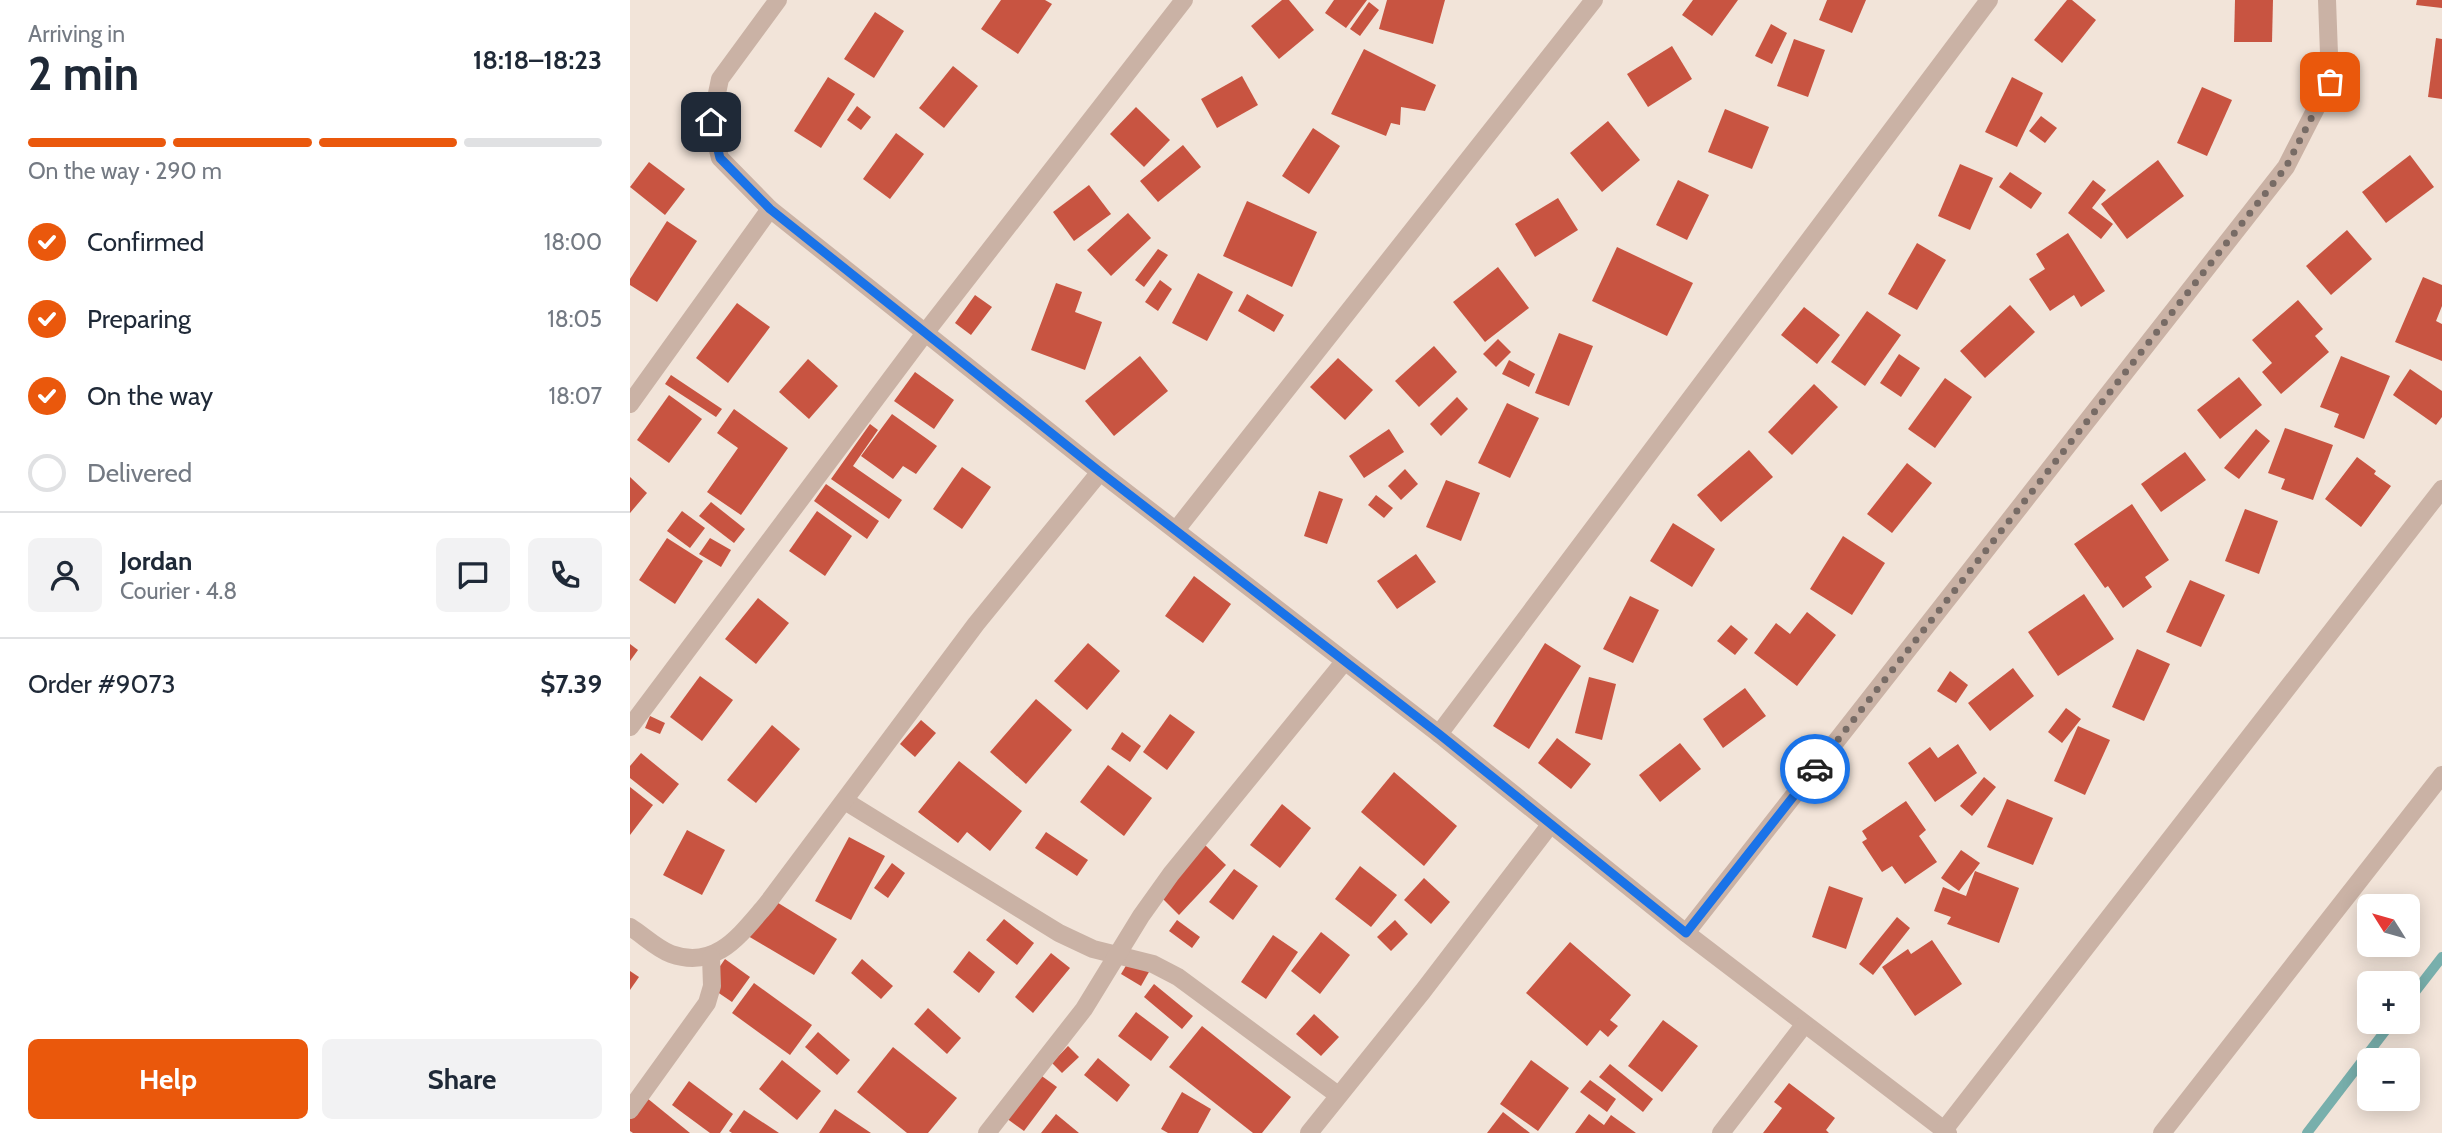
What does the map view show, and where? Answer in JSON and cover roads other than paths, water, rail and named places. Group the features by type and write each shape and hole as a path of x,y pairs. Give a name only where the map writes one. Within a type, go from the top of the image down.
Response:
{"street":[{"path":"778,0 720,79 711,122 720,158 770,209 1100,472 1439,734 1686,933 1946,1132 2442,489"},
{"path":"630,727 925,332 1184,0"},
{"path":"1175,530 1594,0"},
{"path":"1439,734 1989,0"},
{"path":"1686,933 2286,167 2330,82 2327,0"},
{"path":"630,404 770,209"},
{"path":"630,927 669,953 689,958 711,957 739,935 766,905 976,624 1100,472"},
{"path":"987,1133 1084,1009 1140,916 1171,874 1344,662"},
{"path":"2162,1133 2442,775"},
{"path":"845,801 1059,933 1093,949 1153,964 1178,977 1338,1095"},
{"path":"1309,1133 1423,991 1550,825"},
{"path":"630,1110 707,1003 712,986 711,957"},
{"path":"1721,1133 1804,1025"}],"waterway":[{"path":"2420,985 2442,957"},
{"path":"2307,1133 2383,1034"}]}
